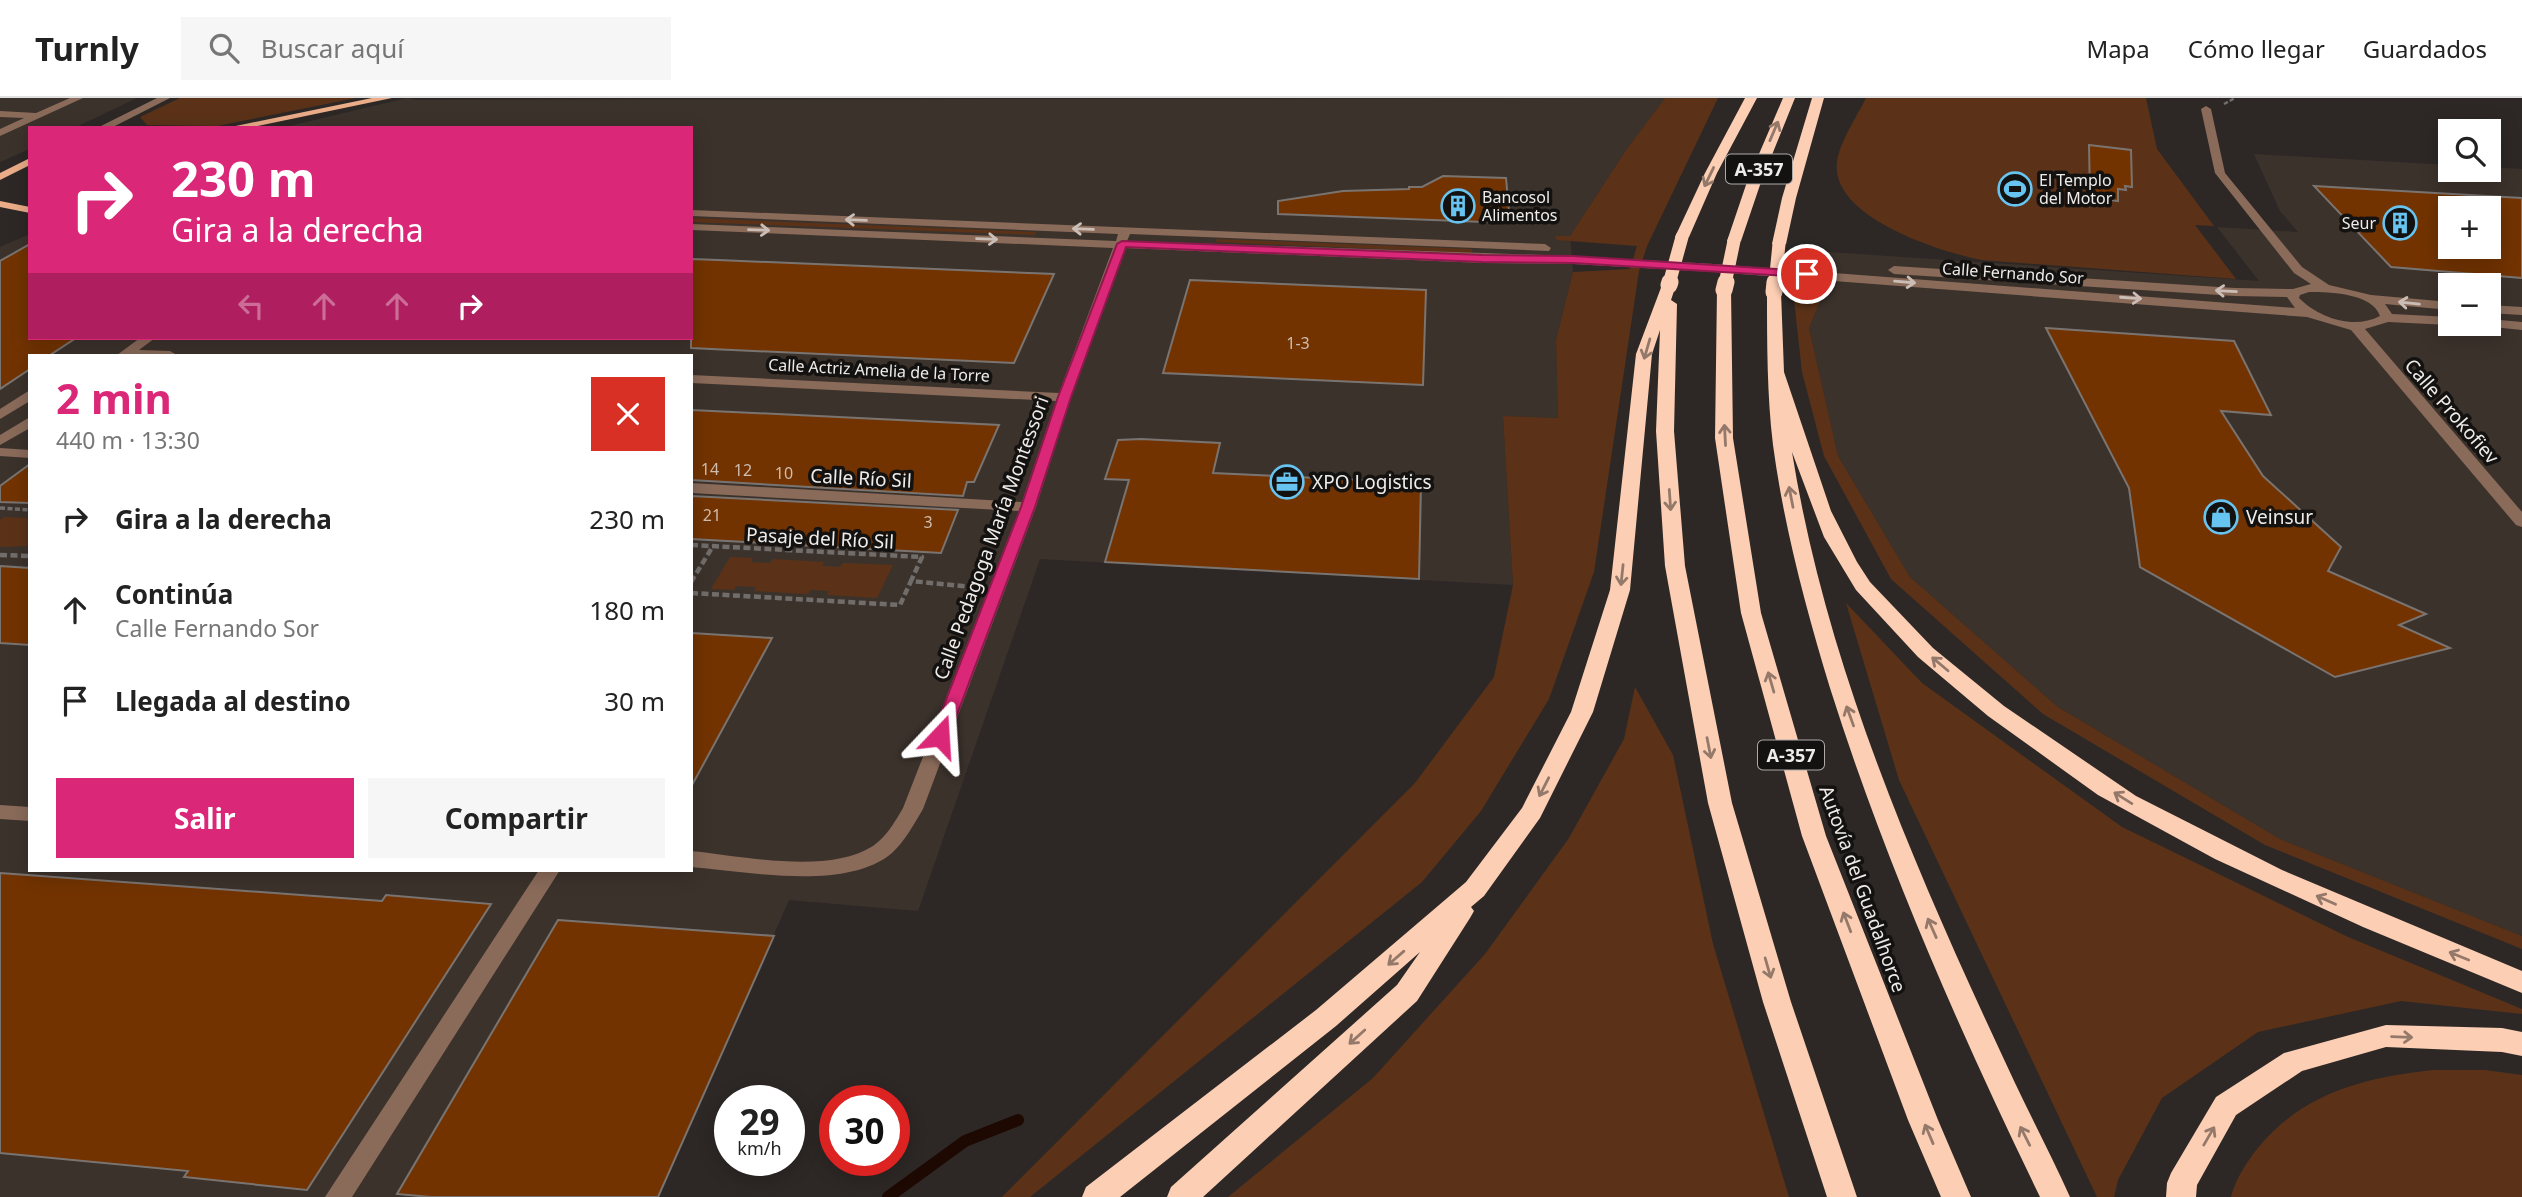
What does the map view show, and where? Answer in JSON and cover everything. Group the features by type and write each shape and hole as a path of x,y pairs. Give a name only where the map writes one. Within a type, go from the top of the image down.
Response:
{"highway":[{"name":"A-357","path":"1751,98 1710,173 1682,237 1669,285 1665,431 1675,566 1720,803 1777,1002 1842,1197"},
{"name":"Autovía del Guadalhorce","path":"1789,98 1758,172 1734,242 1724,290 1724,438 1751,612 1814,836 1923,1120 1956,1197"},
{"path":"1818,98 1789,198 1779,244 1774,292 1776,372 1785,463 1805,564 1842,693 1905,867 2011,1109 2055,1197"},
{"path":"1182,1197 1407,993 1475,889 1532,812 1582,712 1620,590 1644,354 1669,285"},
{"path":"1776,372 1819,511 1862,584 1917,645 2001,716 2126,801 2238,860 2389,928 2522,982"},
{"path":"1097,1197 1326,1018 1475,889"},
{"path":"2181,1197 2182,1183 2226,1106 2294,1061 2386,1036 2502,1040 2522,1044"}],"main road":[{"path":"242,126 387,98"},
{"path":"266,126 290,117"},
{"path":"0,177 28,162"},
{"path":"0,204 28,211"},
{"path":"0,217 28,211"}],"street":[{"path":"0,133 78,98"},
{"path":"106,126 165,98"},
{"path":"2206,109 2220,173 2298,270 2325,288"},
{"path":"0,114 38,116"},
{"path":"123,126 121,123 128,116"},
{"path":"693,214 1483,259 1714,263"},
{"path":"693,227 1123,237"},
{"name":"Calle Pedagoga María Montessori","path":"693,859 830,869 859,862 881,851 902,828 913,809 1028,507 1123,237"},
{"name":"Calle Fernando Sor","path":"1714,263 2294,293"},
{"name":"Calle Fernando Sor","path":"1714,263 2309,313 2354,325"},
{"path":"2292,278 2308,288"},
{"path":"2309,313 2293,299 2294,293 2308,288 2325,288 2369,299 2438,305"},
{"path":"2369,299 2386,312 2386,318"},
{"path":"2501,310 2522,311"},
{"path":"2354,325 2380,323 2386,318 2438,320"},
{"path":"2501,324 2522,326"},
{"name":"Calle Prokofiev","path":"2354,325 2522,522"},
{"path":"125,354 145,340"},
{"name":"Calle Actriz Amelia de la Torre","path":"693,379 1065,397"},
{"path":"0,415 28,395"},
{"path":"0,441 28,422"},
{"path":"0,452 28,454"},
{"name":"Calle Río Sil","path":"693,488 1028,507"},
{"path":"0,813 28,814"},
{"path":"338,1197 549,872"}],"path":[{"path":"0,508 28,510"},
{"name":"Pasaje del Río Sil","path":"693,545 922,557 911,581"},
{"path":"693,579 713,546"},
{"path":"0,555 28,556"},
{"path":"693,593 900,605 911,581 995,589"}],"shaded area":[{"path":"0,98 137,98 78,126 28,126 28,150 0,162"},
{"path":"180,98 356,98 217,126 147,125 140,117"},
{"path":"407,98 1665,98 1626,150 1570,236 1573,272 1556,340 1558,418 1503,416 1513,585 1040,559 918,911 789,900 658,1197 0,1197 0,247 28,235 28,340 693,340 693,126 289,126"},
{"path":"1665,98 1718,98 1647,246 1639,271 1594,572 1549,699 1481,811 1422,882 1030,1197 1002,1197 1415,783 1494,677 1513,585 1503,416 1558,418 1556,340 1573,272 1630,269 1637,246 1557,240 1555,236 1570,236 1626,150"},
{"name":"El Templo del Motor","path":"1866,98 2146,98 2157,149 2214,226 2195,225 2236,279 1981,260 1938,248 1888,227 1865,212 1848,196 1838,177 1840,149"},
{"path":"2254,154 2438,164 2438,182 2501,182 2501,168 2522,169 2522,936 2280,839 2058,707 1910,577 1838,456 1809,328 1825,290 1803,276 1798,250 2259,281 2217,227 2298,232 2280,211"},
{"path":"693,218 1036,232 1035,235 693,222"},
{"path":"1217,239 1472,249 1472,253 1216,242"},
{"path":"1803,276 1825,290 1809,328 1838,456 1910,577 2058,707 2280,839 2522,936 2522,949 2265,845 2043,714 1891,579 1824,456 1802,372 1794,300"},
{"path":"4,517 28,518 28,546 0,547 0,520"},
{"path":"730,557 753,558 751,562 770,563 773,559 824,562 822,566 840,567 843,563 893,565 877,598 827,595 829,591 810,590 808,594 754,591 756,587 711,589"},
{"path":"1846,603 1922,683 2122,827 2348,937 2522,1009 2522,1014 2401,1001 2258,1032 2162,1098 2118,1180 2114,1197 2097,1197 1899,780"},
{"path":"1635,687 1673,755 1713,944 1789,1197 1228,1197 1373,1078 1485,954 1569,838 1624,739"},
{"path":"2433,1070 2485,1070 2522,1075 2522,1197 2231,1197 2240,1175 2258,1148 2300,1110 2363,1082"}],"building":[{"path":"2089,145 2131,150 2132,187 2125,186 2126,190 2118,189 2118,201 2090,197"},
{"path":"1443,176 1506,178 1510,223 1278,214 1278,201 1343,191 1409,189 1422,187"},
{"name":"Seur","path":"2314,186 2487,196 2438,196 2438,259 2501,259 2501,197 2522,198 2522,278 2501,276 2501,273 2391,267"},
{"path":"28,245 28,340 73,340 52,354 28,354 28,370 0,389 0,261"},
{"path":"693,259 1054,274 1014,363 691,348"},
{"path":"1190,280 1426,290 1423,385 1163,373"},
{"name":"Veinsur","path":"2046,328 2234,341 2271,415 2221,411 2263,476 2341,547 2328,571 2426,614 2399,625 2450,648 2335,677 2140,567 2129,488"},
{"path":"693,410 999,425 974,482 967,482 963,496 693,480"},
{"path":"1118,440 1220,443 1213,473 1421,483 1419,579 1105,562 1129,480 1105,479"},
{"path":"28,465 28,503 0,502 0,486"},
{"path":"693,496 958,510 941,553 693,539"},
{"path":"0,566 28,568 28,645 0,643"},
{"path":"693,633 772,638 693,783"},
{"path":"0,873 382,901 386,895 491,904 307,1190 184,1177 188,1171 0,1153"},
{"path":"558,920 774,936 658,1197 431,1197 397,1194"}],"waterway":[{"path":"888,1197 965,1141 1018,1120"}],"place":[{"name":"El Templo del Motor","path":"2015,189"},
{"name":"Bancosol Alimentos","path":"1458,206"},
{"name":"Seur","path":"2400,223"},
{"name":"XPO Logistics","path":"1287,482"},
{"name":"Veinsur","path":"2221,517"}],"route":[{"path":"940,736 1028,507 1065,397 1122,244 1483,259 1573,260 1807,274"}]}
